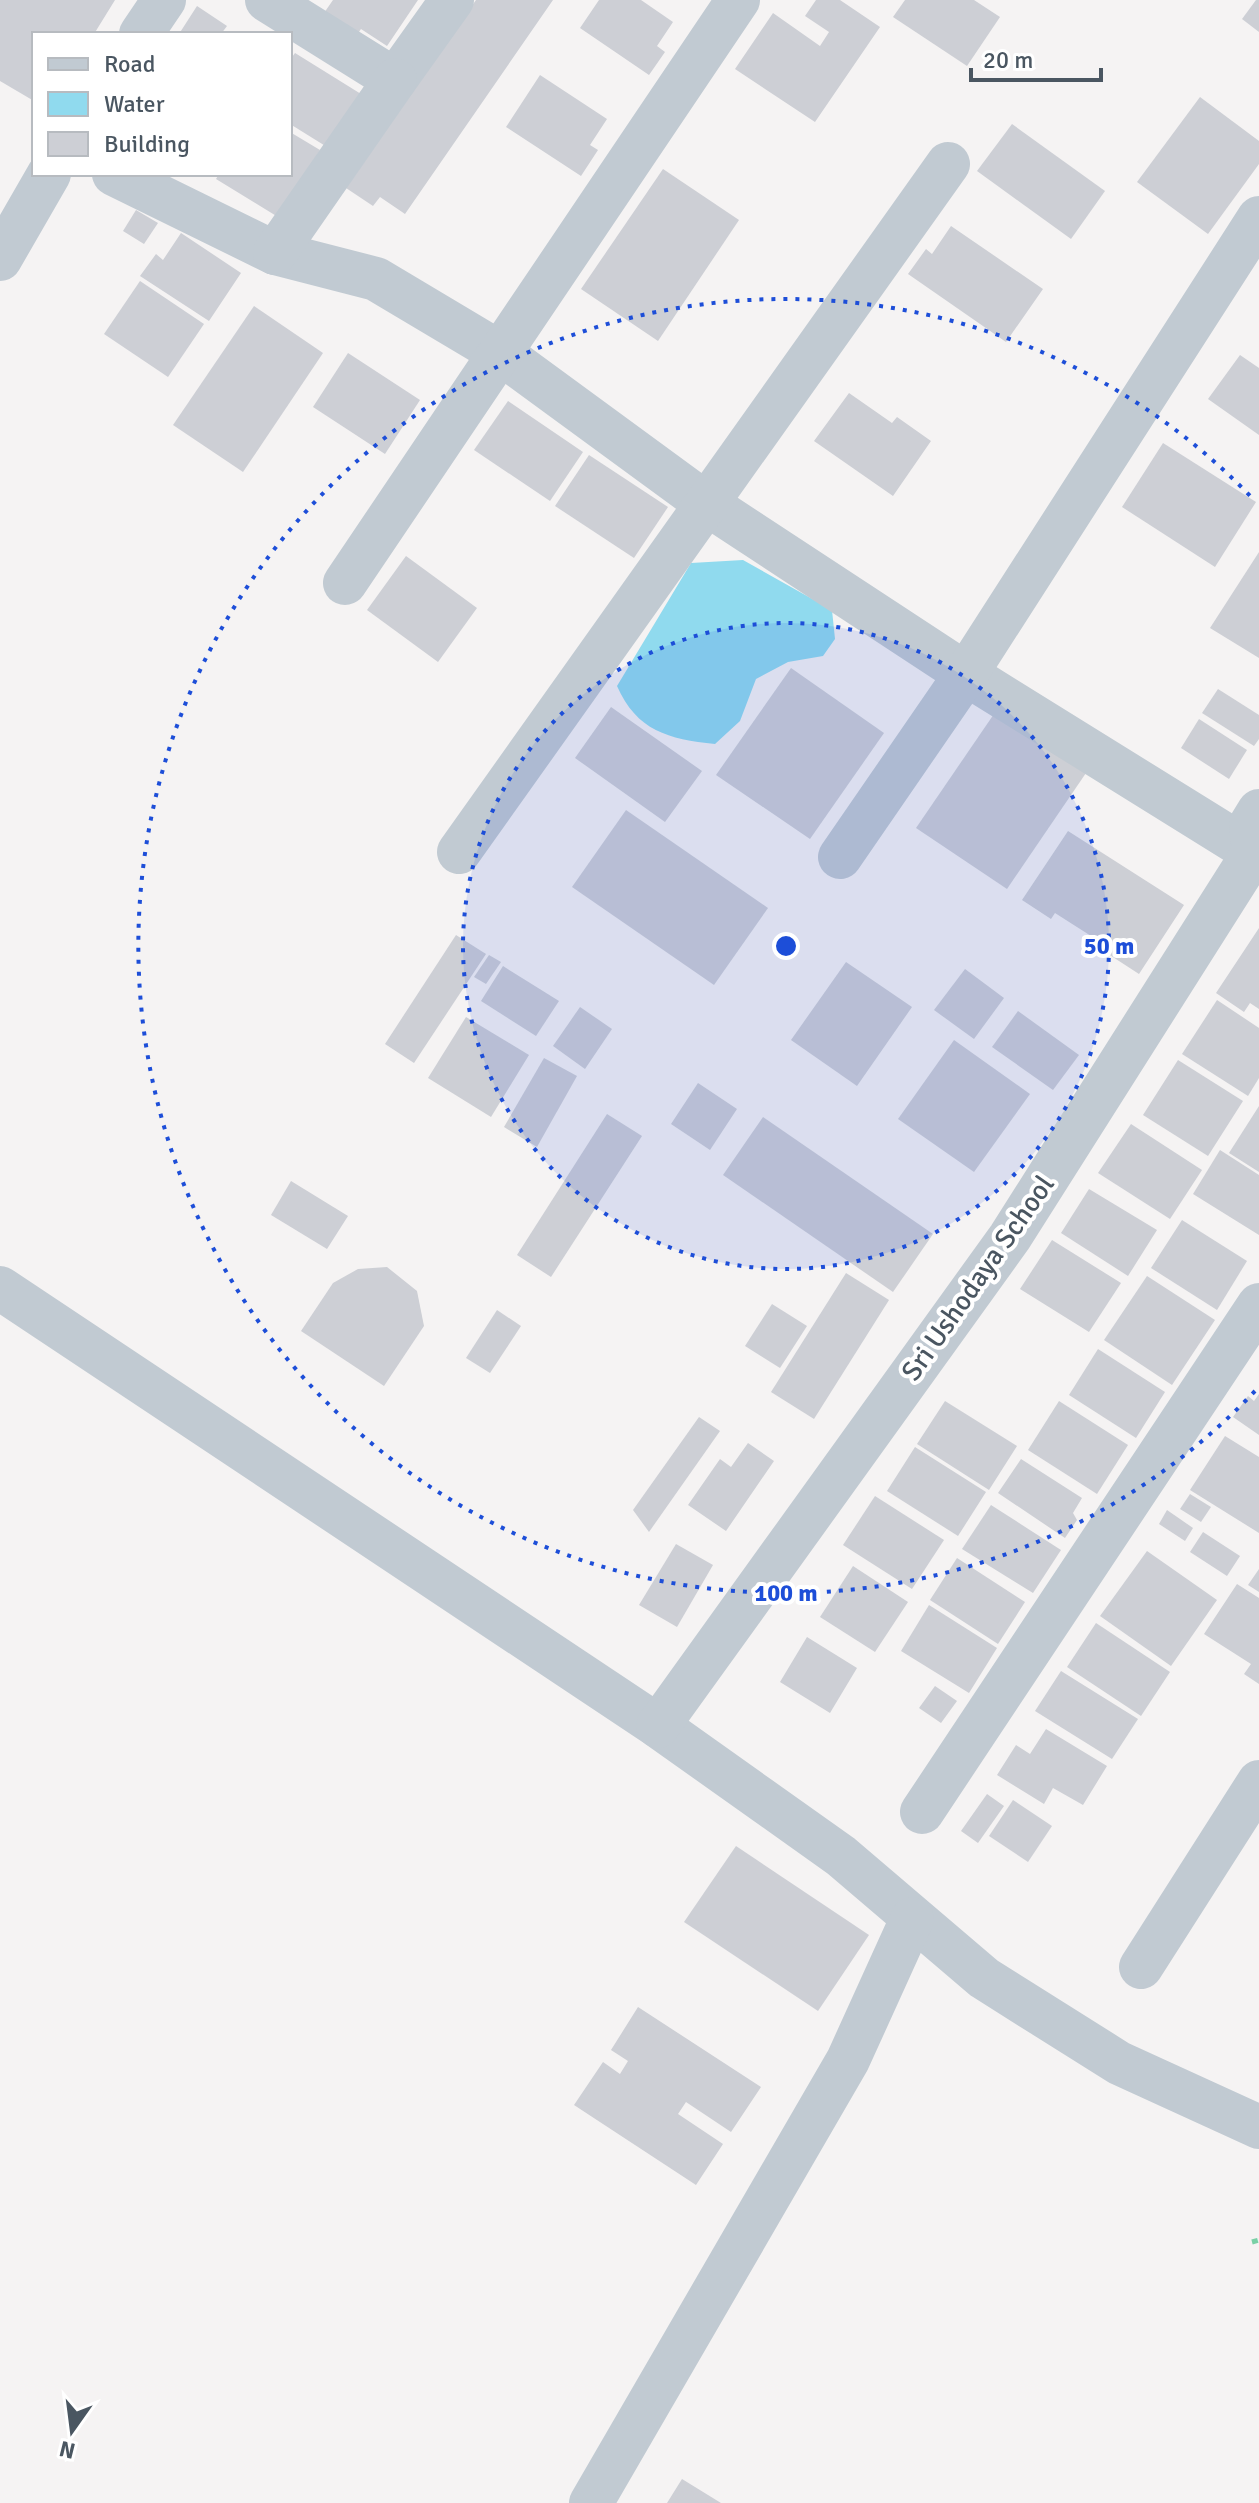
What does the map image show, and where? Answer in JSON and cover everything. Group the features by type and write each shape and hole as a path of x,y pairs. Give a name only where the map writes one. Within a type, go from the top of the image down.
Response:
{"street":[{"path":"142,32 164,0"},
{"path":"267,0 395,80"},
{"path":"275,253 452,0"},
{"path":"345,583 738,0"},
{"path":"459,852 704,502 948,164"},
{"path":"0,259 48,176"},
{"path":"118,176 275,253 376,279 502,354 704,502 966,674 1257,840"},
{"path":"840,857 966,674 1259,218"},
{"name":"Sri Ushodaya School","path":"658,1726 1010,1237 1257,840"},
{"path":"0,1288 658,1726 841,1856 984,1978 1119,2063 1259,2127"},
{"path":"922,1812 1259,1305"},
{"path":"1141,1967 1259,1782"},
{"path":"591,2503 848,2060 912,1919"}],"water":[{"path":"743,560 832,610 835,639 823,656 788,662 756,679 740,721 715,744 683,739 656,730 634,713 617,686 691,563"}],"building":[{"path":"0,0 115,0 95,32 32,32 32,100 0,81"},
{"path":"333,0 418,0 387,46 361,29 356,36 324,13"},
{"path":"476,0 553,0 405,214 380,197 373,206 346,188"},
{"path":"599,0 641,0 673,22 657,46 665,52 649,75 580,28"},
{"path":"816,0 840,0 880,27 815,122 735,69 773,13 820,46 829,32 805,16"},
{"path":"905,0 974,0 1000,17 967,66 893,17"},
{"path":"1259,0 1259,32 1242,19"},
{"path":"197,6 227,26 222,32 180,32"},
{"path":"295,53 361,94 327,147 292,125 292,57"},
{"path":"540,75 607,119 590,145 598,150 581,176 506,127"},
{"path":"1200,97 1259,141 1259,164 1208,234 1137,182"},
{"path":"1012,124 1105,191 1071,239 977,171"},
{"path":"292,133 320,150 278,217 216,179 218,176 292,176"},
{"path":"663,169 739,220 658,341 581,289"},
{"path":"136,210 158,223 144,244 123,231"},
{"path":"951,226 1043,289 1006,342 908,274 926,249 932,254"},
{"path":"181,233 241,273 209,321 140,276 156,254 163,260"},
{"path":"140,281 204,324 168,377 104,334"},
{"path":"254,306 323,353 243,472 173,425"},
{"path":"348,353 420,400 385,454 313,407"},
{"path":"1240,355 1259,368 1259,435 1208,399"},
{"path":"849,393 892,423 897,417 931,441 893,496 814,441"},
{"path":"508,401 583,452 550,501 474,450"},
{"path":"1163,443 1256,502 1215,567 1122,507"},
{"path":"589,455 668,507 634,558 555,506"},
{"path":"1259,552 1259,658 1210,628"},
{"path":"406,556 477,608 438,662 367,610"},
{"path":"791,668 884,733 810,839 716,775"},
{"path":"1218,689 1259,715 1259,739 1254,746 1202,713"},
{"path":"611,707 702,771 665,822 575,758"},
{"path":"996,711 1086,773 1007,889 916,828"},
{"path":"1199,719 1247,750 1229,779 1181,748"},
{"path":"626,810 768,908 714,985 572,887"},
{"path":"1068,831 1184,905 1139,974 1099,948 1102,943 1055,913 1051,919 1022,900"},
{"path":"1259,928 1259,1009 1250,1003 1244,1012 1216,993"},
{"path":"456,935 486,954 414,1063 385,1044"},
{"path":"489,955 501,962 486,984 474,977"},
{"path":"846,962 912,1007 857,1086 791,1040"},
{"path":"503,966 559,1001 536,1036 481,1001"},
{"path":"965,969 1004,998 974,1039 934,1010"},
{"path":"1217,1000 1259,1028 1259,1078 1248,1096 1182,1054"},
{"path":"580,1007 612,1029 585,1069 553,1046"},
{"path":"1018,1011 1079,1055 1053,1090 992,1047"},
{"path":"466,1017 529,1055 491,1117 428,1078"},
{"path":"954,1040 1030,1094 974,1172 898,1119"},
{"path":"544,1058 577,1076 537,1147 504,1127"},
{"path":"1178,1060 1243,1101 1208,1156 1143,1115"},
{"path":"698,1083 737,1109 710,1150 671,1124"},
{"path":"1259,1106 1259,1172 1229,1153"},
{"path":"607,1114 642,1136 551,1277 517,1255"},
{"path":"763,1117 933,1234 893,1292 723,1175"},
{"path":"1131,1124 1202,1170 1170,1219 1098,1173"},
{"path":"1220,1150 1259,1175 1259,1235 1193,1194"},
{"path":"291,1181 348,1216 327,1249 271,1215"},
{"path":"1089,1189 1157,1230 1128,1276 1061,1233"},
{"path":"1182,1220 1247,1261 1217,1310 1151,1268"},
{"path":"1052,1240 1121,1283 1089,1332 1020,1289"},
{"path":"387,1267 417,1291 424,1326 384,1386 301,1331 333,1283 358,1269"},
{"path":"846,1273 889,1300 814,1419 771,1392"},
{"path":"1147,1276 1215,1320 1172,1385 1104,1340"},
{"path":"772,1304 807,1326 780,1368 745,1346"},
{"path":"497,1310 521,1326 490,1373 466,1358"},
{"path":"1098,1349 1165,1392 1136,1438 1069,1395"},
{"path":"1259,1394 1259,1435 1233,1417 1248,1396 1254,1401"},
{"path":"945,1401 1017,1446 989,1490 917,1444"},
{"path":"1059,1401 1128,1445 1097,1494 1028,1450"},
{"path":"699,1417 720,1431 649,1532 633,1510"},
{"path":"1225,1436 1259,1457 1259,1533 1190,1490"},
{"path":"748,1443 774,1461 726,1531 688,1505 720,1459 731,1467"},
{"path":"915,1447 986,1492 958,1536 887,1491"},
{"path":"1021,1459 1082,1498 1073,1513 1077,1520 1065,1538 998,1493"},
{"path":"1190,1494 1211,1507 1201,1522 1180,1509"},
{"path":"875,1496 944,1540 912,1589 843,1545"},
{"path":"991,1505 1061,1550 1033,1593 962,1549"},
{"path":"1167,1510 1193,1528 1185,1541 1159,1524"},
{"path":"1203,1532 1240,1556 1227,1576 1190,1552"},
{"path":"676,1544 713,1565 677,1627 639,1605"},
{"path":"1147,1551 1217,1600 1171,1666 1100,1616"},
{"path":"957,1558 1025,1602 998,1644 930,1600"},
{"path":"853,1566 908,1602 875,1652 820,1617"},
{"path":"1259,1569 1259,1592 1248,1585"},
{"path":"1237,1584 1259,1598 1259,1684 1244,1674 1251,1664 1204,1634"},
{"path":"929,1605 997,1648 969,1693 901,1651"},
{"path":"1096,1623 1170,1672 1141,1716 1067,1667"},
{"path":"807,1637 857,1668 830,1713 780,1682"},
{"path":"1061,1671 1138,1719 1112,1759 1035,1711"},
{"path":"935,1686 957,1701 941,1723 919,1708"},
{"path":"1046,1729 1107,1766 1083,1805 1053,1788 1044,1804 997,1775 1016,1745 1030,1754"},
{"path":"987,1794 1004,1806 978,1843 961,1831"},
{"path":"1013,1800 1052,1826 1028,1862 989,1836"},
{"path":"736,1846 869,1935 818,2011 684,1922"},
{"path":"638,2007 761,2087 731,2132 686,2102 678,2114 723,2144 696,2185 574,2105 603,2062 620,2074 628,2061 611,2050"},
{"path":"682,2479 721,2503 667,2503"}]}
